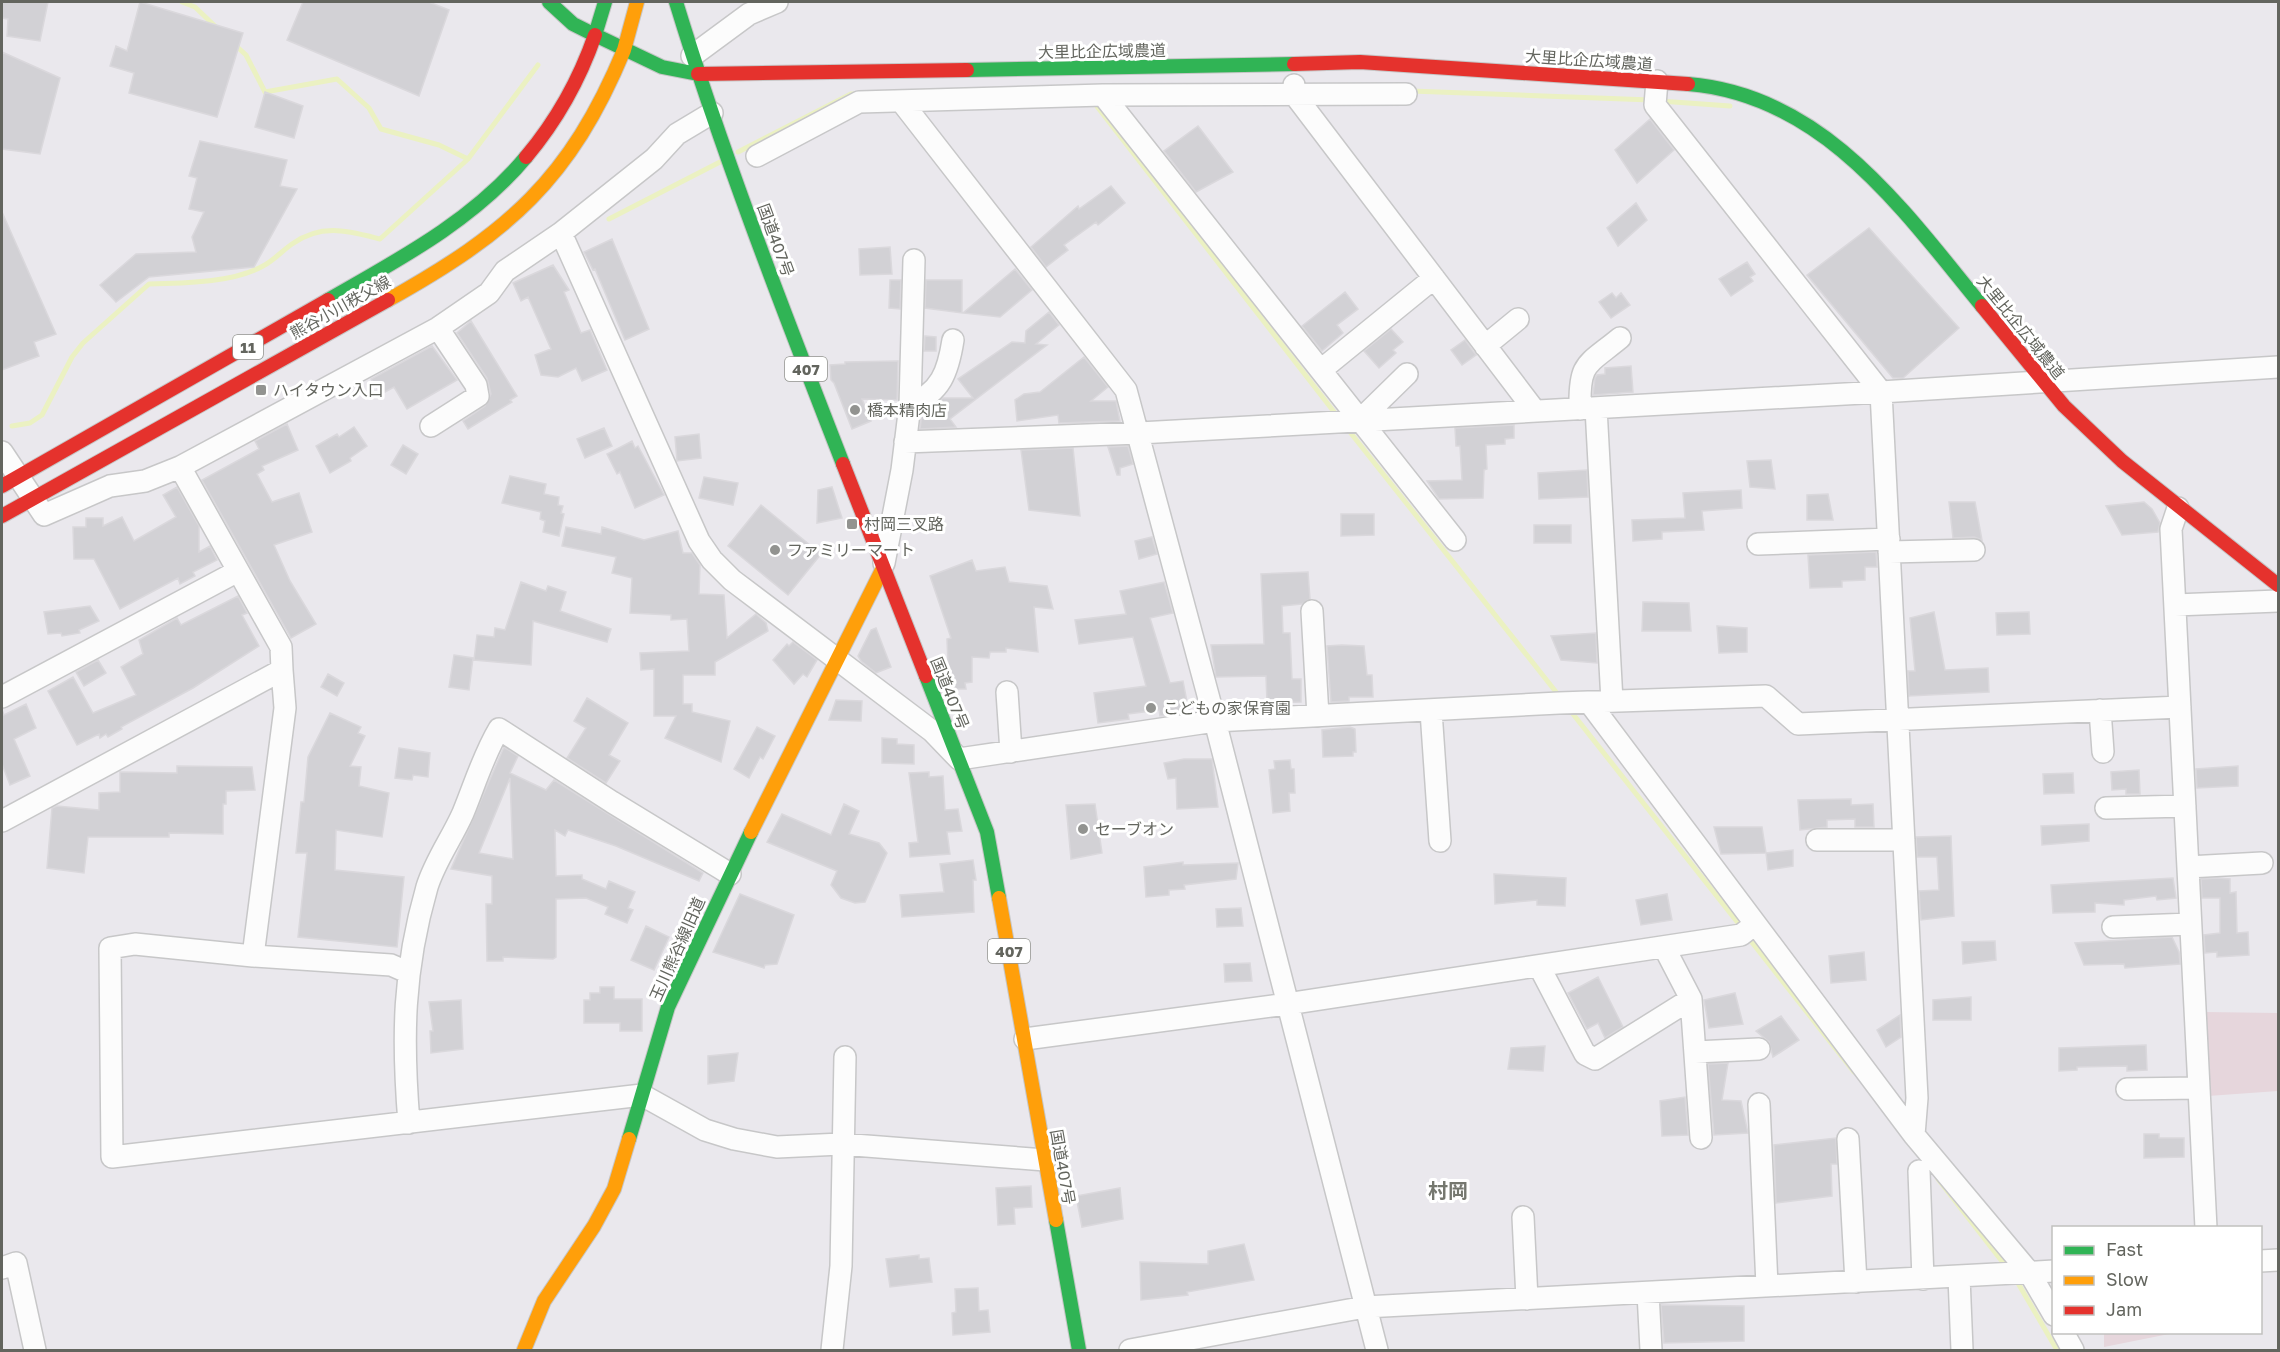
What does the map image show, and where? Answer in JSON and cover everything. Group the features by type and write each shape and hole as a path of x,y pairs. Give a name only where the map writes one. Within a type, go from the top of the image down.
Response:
{"main road":[{"path":"549,2 573,24 662,67 695,65"},
{"path":"595,35 605,2"},
{"path":"624,50 637,2"},
{"name":"国道407号","path":"676,2 695,65 724,146 883,568 987,832 1079,1350"},
{"name":"熊谷小川秩父線","path":"10,482 411,253 474,209 523,163 547,130 585,65 595,35"},
{"name":"熊谷小川秩父線","path":"2,516 439,271 507,223 555,170 574,143 614,76 624,50"},
{"name":"大里比企広域農道","path":"695,65 1155,68 1294,62 1360,62 1705,85 1762,101 1823,135 1857,161 1890,194 2043,382 2114,453 2178,508 2278,585"},
{"name":"玉川熊谷線旧道","path":"524,1350 544,1301 594,1226 614,1189 668,1007 730,874 883,568"}],"street":[{"path":"695,65 749,14 777,2"},
{"path":"1294,62 1294,94 1535,411"},
{"path":"1657,81 1655,105 1881,393 1917,1098 1914,1135"},
{"path":"757,156 860,102 1103,95 1406,94"},
{"path":"1103,95 1321,370 1350,420 1455,540"},
{"path":"901,101 1126,390 1215,721 1377,1350"},
{"path":"2,452 10,482 32,500 44,515 110,486 145,481 180,467 438,328 489,293 506,271 561,233 654,159 677,134 712,112"},
{"path":"561,233 587,285 699,541 712,560 732,580 932,731 959,759 1215,721 1559,703 1766,696 1798,724 2180,707"},
{"path":"883,568 910,405 914,260"},
{"path":"1321,370 1434,278"},
{"path":"1485,346 1518,319"},
{"path":"431,426 478,396 476,385 438,328"},
{"path":"1612,701 1588,408 1579,380 1583,368 1620,338"},
{"path":"910,405 918,401 946,375 952,340"},
{"path":"905,442 1139,433 1881,393 2263,370 2278,367"},
{"path":"1350,420 1407,374"},
{"path":"180,467 281,647 285,708 253,956"},
{"path":"2178,508 2172,529 2205,1226"},
{"path":"1758,544 1974,550"},
{"path":"2,697 238,570"},
{"path":"2175,605 2278,601"},
{"path":"1312,611 1318,716"},
{"path":"2,821 282,670"},
{"path":"1007,692 1011,752"},
{"path":"1589,702 1748,930 1914,1135 2029,1272 2052,1312"},
{"path":"2100,710 2103,752"},
{"path":"1431,711 1440,841"},
{"path":"409,1123 403,1049 407,972 428,885 462,813 483,757 499,729 730,874"},
{"path":"2106,808 2185,806"},
{"path":"1816,840 1904,840"},
{"path":"2188,867 2262,863"},
{"path":"2113,927 2190,924"},
{"path":"1025,1039 1287,1004 1664,947 1748,930"},
{"path":"407,972 391,964 253,956 135,944 110,948 112,1157 642,1095 705,1130 734,1139 777,1147 842,1144 1045,1161"},
{"path":"1664,947 1691,999 1701,1138"},
{"path":"1539,966 1585,1054 1595,1059 1691,999"},
{"path":"1695,1052 1760,1049"},
{"path":"832,1350 842,1266 845,1057"},
{"path":"2127,1089 2199,1088"},
{"path":"1759,1104 1767,1286"},
{"path":"1848,1139 1856,1282"},
{"path":"1919,1171 1923,1279"},
{"path":"1523,1217 1527,1299"},
{"path":"2262,1261 2278,1260"},
{"path":"2,1268 16,1263 35,1350"},
{"path":"1130,1350 1365,1307 2052,1271"},
{"path":"1959,1277 1962,1350"},
{"path":"1648,1293 1651,1350"},
{"path":"2064,1334 2073,1350"}],"shaded area":[{"path":"2205,1012 2278,1013 2278,1091 2208,1096"},
{"path":"2104,1334 2169,1334 2104,1347"}],"building":[{"path":"2,2 48,2 40,41 7,36 8,19 2,18"},
{"path":"140,2 243,33 217,117 129,93 134,73 110,66 116,46 127,51"},
{"path":"303,2 429,2 449,10 419,96 287,40"},
{"path":"2,52 60,78 40,154 2,149"},
{"path":"265,92 303,106 294,138 255,127"},
{"path":"1650,119 1674,150 1637,183 1615,150"},
{"path":"1198,126 1233,172 1196,192 1164,151"},
{"path":"200,141 287,160 280,186 297,189 254,267 149,277 116,302 100,285 136,254 196,252 192,237 204,212 189,209 197,178 189,176"},
{"path":"1111,186 1125,203 1098,225 1096,222 1064,245 1068,250 1046,267 1031,247 1078,206 1079,209"},
{"path":"1636,203 1647,220 1618,246 1607,228"},
{"path":"2,212 56,334 34,342 39,356 2,370"},
{"path":"1869,228 1959,328 1903,378 1893,378 1807,275"},
{"path":"612,239 649,329 625,340 595,269 593,270 584,252"},
{"path":"890,247 892,274 860,275 859,249"},
{"path":"1747,262 1755,274 1750,277 1753,281 1731,296 1719,279"},
{"path":"553,265 569,290 564,292 581,333 590,330 607,370 582,381 576,368 558,377 541,375 535,355 551,349 528,297 521,301 513,283"},
{"path":"1015,269 1032,290 1000,317 963,313"},
{"path":"890,280 901,280 900,309 889,308"},
{"path":"926,280 962,280 962,313 925,308"},
{"path":"1345,292 1358,309 1337,325 1343,333 1322,351 1302,326"},
{"path":"1612,293 1616,298 1621,293 1630,305 1611,318 1599,302"},
{"path":"1049,312 1059,325 1036,344 1047,345 950,419 956,427 920,429 922,413 943,398 973,398 958,379 1012,342 1025,343 1026,331"},
{"path":"471,321 517,396 510,400 512,402 468,429 463,421 485,406 491,394 487,378 457,333"},
{"path":"1391,329 1403,342 1393,350 1396,353 1379,368 1364,351"},
{"path":"925,336 936,337 936,351 924,351"},
{"path":"1465,340 1476,355 1462,365 1451,350"},
{"path":"432,346 457,380 407,409 394,387 385,392 382,388 378,390 371,379"},
{"path":"1084,357 1108,387 1091,401 1116,401 1120,421 1059,423 1058,415 1017,421 1015,400 1024,394 1040,392"},
{"path":"898,361 897,400 862,399 871,421 852,429 831,380 830,365 845,364 845,362"},
{"path":"1631,366 1633,392 1593,395 1595,378 1597,375 1605,374 1605,368"},
{"path":"287,424 298,450 262,466 264,470 257,474 272,502 299,493 312,532 274,545 290,581 316,624 291,638 202,480 259,449 255,441"},
{"path":"1514,425 1514,438 1505,439 1505,444 1486,445 1487,469 1484,470 1483,498 1439,499 1427,481 1462,480 1460,446 1456,446 1455,428"},
{"path":"354,427 367,446 350,458 351,461 330,473 316,446 337,434 339,437"},
{"path":"604,428 612,446 585,458 577,439"},
{"path":"699,434 701,458 677,461 675,437"},
{"path":"632,441 635,448 638,446 664,495 635,508 620,472 617,474 607,454"},
{"path":"403,445 418,454 406,474 391,465"},
{"path":"1128,446 1133,464 1120,468 1120,475 1117,475 1108,447"},
{"path":"1073,448 1080,516 1029,510 1021,450"},
{"path":"1771,460 1775,489 1750,487 1747,461"},
{"path":"1587,470 1588,497 1539,499 1538,473"},
{"path":"510,476 546,484 544,494 559,497 558,505 563,506 561,513 564,514 559,536 543,532 545,521 540,519 541,512 502,503"},
{"path":"704,477 738,483 733,505 699,498"},
{"path":"177,487 199,526 199,552 210,546 217,560 193,572 195,576 180,584 178,578 120,609 94,559 74,559 73,527 86,527 86,518 103,518 103,526 122,517 134,541 176,517 163,495"},
{"path":"832,487 842,518 817,523 818,490"},
{"path":"1741,490 1742,508 1702,511 1704,530 1662,532 1662,539 1633,541 1632,520 1685,518 1683,493"},
{"path":"1828,494 1833,520 1807,520 1807,495"},
{"path":"1949,502 1975,502 1982,540 1974,537 1953,538"},
{"path":"2144,502 2152,509 2160,523 2158,532 2122,535 2106,506"},
{"name":"ファミリーマート","path":"761,505 821,554 788,595 728,546"},
{"path":"1341,514 1374,514 1374,535 1341,536"},
{"path":"1534,525 1571,525 1571,543 1534,543"},
{"path":"566,527 601,534 602,527 644,540 678,531 683,553 692,553 700,565 699,594 724,595 727,638 756,614 766,623 768,631 715,662 715,675 683,675 683,704 692,704 692,712 730,721 721,762 665,738 676,716 654,716 654,669 641,670 640,653 689,651 687,619 671,620 671,615 630,613 632,578 612,573 616,557 562,546"},
{"path":"1152,537 1157,554 1139,559 1135,541"},
{"path":"1876,552 1877,567 1865,567 1865,580 1842,581 1842,587 1810,588 1808,555"},
{"path":"972,560 976,571 1005,567 1009,582 1047,586 1053,609 1034,607 1038,652 1006,648 1006,652 990,652 989,658 972,657 972,682 965,683 966,689 951,689 942,664 948,664 947,639 951,638 930,576"},
{"path":"1308,572 1310,599 1302,604 1282,606 1283,633 1290,633 1292,679 1301,679 1301,702 1267,703 1266,676 1216,677 1211,645 1264,644 1261,574"},
{"path":"521,582 546,591 548,586 566,592 560,611 611,629 607,642 533,621 531,665 474,660 477,635 494,637 495,628 505,630"},
{"path":"1164,582 1173,613 1150,618 1170,683 1183,681 1189,712 1160,716 1159,710 1128,714 1129,719 1098,723 1094,693 1146,686 1133,637 1079,644 1075,620 1126,614 1120,591"},
{"path":"238,596 247,613 242,615 259,646 193,688 121,727 122,729 108,737 106,734 100,738 99,734 77,745 48,691 73,677 93,713 136,695 121,667 143,654 139,640 177,618 181,625"},
{"path":"1643,602 1689,603 1691,631 1642,631"},
{"path":"90,606 99,621 79,630 80,633 62,636 61,633 48,634 44,612"},
{"path":"1934,612 1945,670 1988,668 1989,692 1909,696 1908,671 1915,671 1910,618"},
{"path":"2029,612 2030,634 1997,635 1996,613"},
{"path":"1717,626 1747,628 1747,652 1719,653"},
{"path":"876,628 891,667 876,673 858,656 871,630"},
{"path":"1596,633 1597,663 1561,660 1551,636"},
{"path":"793,642 817,660 807,677 803,674 794,684 773,660 787,644 789,646"},
{"path":"1327,646 1364,646 1367,675 1372,675 1373,697 1349,697 1349,701 1331,702"},
{"path":"454,655 473,658 469,690 449,687"},
{"path":"98,660 106,673 84,686 76,672"},
{"path":"328,674 344,683 337,696 321,687"},
{"path":"587,698 628,723 609,755 620,761 606,783 567,758 586,728 574,721"},
{"path":"836,700 862,701 861,721 829,720"},
{"path":"26,704 36,728 14,739 30,776 10,785 2,764 2,710 4,715"},
{"path":"330,713 361,727 358,733 365,736 350,766 361,767 359,786 389,793 382,837 336,830 335,870 404,877 397,947 298,937 307,853 296,853 301,802 304,802 308,757"},
{"path":"757,727 775,736 763,759 760,757 749,778 734,769"},
{"path":"1350,727 1355,729 1356,752 1353,752 1353,756 1323,757 1322,730"},
{"path":"882,738 897,739 897,744 914,745 914,764 882,763"},
{"path":"504,747 518,756 510,773 546,790 554,780 703,873 699,881 616,846 568,830 565,836 555,830 556,876 582,875 582,879 606,889 609,881 635,892 628,908 633,910 627,923 605,914 608,907 586,898 556,899 556,957 553,959 503,957 503,961 487,961 486,904 492,904 492,876 451,869","holes":["510,778 513,859 479,853"]},
{"path":"399,748 430,753 428,777 413,775 412,780 395,778"},
{"path":"1184,759 1212,759 1218,807 1177,809 1176,778 1168,779 1164,763"},
{"path":"1290,760 1291,769 1294,769 1295,793 1289,793 1290,811 1273,813 1269,770 1275,769 1274,761"},
{"path":"177,766 252,767 255,790 226,791 226,804 223,804 223,834 169,833 169,837 88,837 84,873 47,868 52,808 57,806 99,810 99,793 120,792 120,772 177,773"},
{"path":"2238,766 2238,786 2197,788 2196,769"},
{"path":"2139,770 2140,794 2126,794 2126,789 2112,790 2111,772"},
{"path":"929,772 929,777 943,776 945,810 958,809 962,831 947,832 950,854 910,857 909,843 918,842 909,773"},
{"path":"2073,773 2074,793 2044,794 2043,774"},
{"path":"1851,799 1851,805 1873,804 1874,827 1855,827 1855,819 1827,820 1827,827 1800,830 1798,800"},
{"path":"844,804 859,811 849,834 879,843 887,853 865,902 855,903 841,898 831,885 837,871 767,842 782,814 831,835"},
{"name":"セーブオン","path":"1095,804 1102,853 1071,859 1066,805"},
{"path":"2089,824 2089,841 2042,845 2041,826"},
{"path":"1714,827 1762,827 1766,853 1721,854"},
{"path":"1951,836 1954,916 1921,920 1919,891 1939,890 1937,857 1917,857 1916,837"},
{"path":"1793,850 1793,866 1768,870 1766,853"},
{"path":"973,860 976,880 973,880 974,912 902,917 900,895 944,892 940,864"},
{"path":"1183,862 1183,865 1238,863 1236,879 1184,885 1185,889 1169,890 1169,895 1146,897 1144,867"},
{"path":"1494,874 1566,878 1565,906 1537,905 1537,900 1495,904"},
{"path":"2173,878 2176,898 2157,900 2156,896 2124,900 2124,905 2095,903 2095,912 2053,913 2051,885"},
{"path":"2201,879 2230,879 2230,893 2236,892 2237,933 2248,932 2249,955 2217,957 2217,952 2205,953 2204,935 2220,933 2220,898 2202,898"},
{"path":"740,894 794,915 777,964 765,965 764,968 713,952"},
{"path":"1667,894 1672,920 1641,925 1636,900"},
{"path":"1241,908 1243,926 1217,927 1216,909"},
{"path":"646,926 669,937 654,970 631,960"},
{"path":"2172,937 2179,952 2180,964 2125,968 2124,964 2084,965 2075,943"},
{"path":"1995,941 1996,960 1963,964 1962,942"},
{"path":"1864,952 1866,980 1831,983 1829,956"},
{"path":"1250,963 1252,981 1225,982 1224,964"},
{"path":"1598,977 1623,1027 1605,1038 1598,1023 1587,1029 1568,993"},
{"path":"600,987 614,987 614,999 642,999 642,1031 620,1031 620,1023 584,1023 584,1000 590,1000 590,993 600,993"},
{"path":"1735,993 1743,1024 1709,1028 1704,1000"},
{"path":"1971,997 1971,1020 1933,1020 1933,1000"},
{"path":"461,1000 463,1049 431,1053 430,1031 433,1031 429,1002"},
{"path":"1900,1015 1901,1037 1886,1047 1877,1030"},
{"path":"1781,1016 1799,1040 1773,1057 1769,1042 1756,1031"},
{"path":"2146,1045 2147,1070 2127,1071 2127,1066 2077,1067 2077,1070 2059,1071 2059,1048"},
{"path":"1545,1046 1543,1071 1508,1069 1511,1048"},
{"path":"738,1053 734,1081 708,1084 708,1056"},
{"path":"1728,1063 1722,1100 1741,1101 1748,1133 1714,1135 1708,1064"},
{"path":"1685,1097 1688,1135 1662,1136 1660,1101"},
{"path":"2144,1134 2159,1134 2159,1138 2184,1138 2184,1157 2144,1158"},
{"path":"1836,1138 1837,1164 1831,1164 1832,1196 1776,1203 1774,1145"},
{"path":"1031,1186 1032,1207 1014,1208 1015,1224 998,1225 996,1188"},
{"path":"1120,1188 1123,1219 1082,1227 1076,1196"},
{"path":"1244,1244 1254,1280 1187,1292 1188,1295 1141,1300 1140,1262 1208,1264 1208,1251"},
{"path":"919,1255 919,1259 929,1258 932,1282 890,1287 886,1259"},
{"path":"978,1288 979,1311 988,1310 990,1332 953,1335 952,1313 956,1312 955,1289"},
{"path":"1661,1305 1744,1306 1744,1341 1664,1343"}],"waterway":[{"path":"182,2 195,7 218,29"},
{"path":"234,44 246,55 265,92 337,79 369,108 381,129 439,145 468,159"},
{"path":"12,426 30,423 42,415 72,357 83,343 149,284 207,281 251,272 267,264 303,237 314,233 335,231 357,233 380,239 468,159 538,65"},
{"path":"1411,91 1651,100"},
{"path":"738,152 851,94 859,94"},
{"path":"1092,100 1338,417"},
{"path":"1660,101 1730,106"},
{"path":"609,219 720,162"},
{"path":"1346,427 1560,697"},
{"path":"1569,709 1742,928"},
{"path":"1747,936 1854,1072"},
{"path":"1938,1179 2008,1269"},
{"path":"2015,1278 2057,1350"}],"traffic: fast":[{"path":"549,2 573,24 595,35"},
{"path":"605,2 595,35 662,67 698,74"},
{"path":"676,2 734,177 843,464"},
{"path":"967,70 1294,64"},
{"path":"1688,84 1736,93 1780,110 1820,134 1856,163 1890,196 1982,306"},
{"path":"328,300 408,254 459,219 505,180 526,157"},
{"path":"926,676 987,832 999,898"},
{"path":"629,1139 668,1007 751,832"},
{"path":"1056,1220 1079,1350"}],"traffic: slow":[{"path":"624,50 637,2"},
{"path":"388,300 468,251 531,199 557,169 581,134 603,95 624,50"},
{"path":"751,832 883,568"},
{"path":"999,898 1056,1220"},
{"path":"524,1350 544,1301 594,1226 614,1189 629,1139"}],"traffic: jam":[{"path":"526,157 566,99 595,35"},
{"path":"1294,64 1360,62 1688,84"},
{"path":"698,74 967,70"},
{"path":"2,486 328,300"},
{"path":"2,516 388,300"},
{"path":"1982,306 2064,406 2122,461 2278,585"},
{"path":"843,464 926,676"}],"place":[{"name":"ハイタウン入口","path":"261,390"},
{"name":"橋本精肉店","path":"855,410"},
{"name":"村岡三叉路","path":"852,524"},
{"name":"ファミリーマート","path":"775,550"},
{"name":"こどもの家保育園","path":"1151,708"},
{"name":"セーブオン","path":"1083,829"}],"district":[{"name":"村岡","path":"1448,1190"}]}
